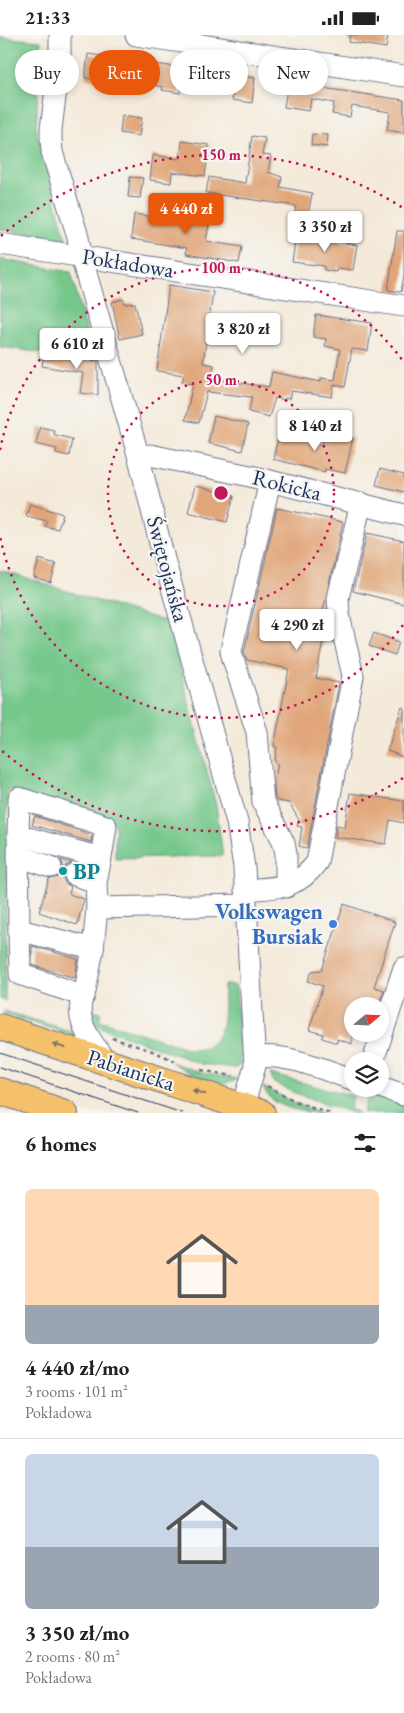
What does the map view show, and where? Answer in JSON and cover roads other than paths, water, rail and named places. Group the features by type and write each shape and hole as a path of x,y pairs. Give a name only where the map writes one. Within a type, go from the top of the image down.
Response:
{"main road":[{"name":"Pabianicka","path":"2,1028 252,1110"},
{"path":"0,1091 62,1112"}],"street":[{"name":"Świętojańska","path":"60,35 60,58 51,129 52,152 78,237 81,256 139,458 164,559 233,804 241,842 246,897 255,1066 251,1081 252,1110"},
{"path":"136,35 404,76"},
{"name":"Pokładowa","path":"0,244 404,306"},
{"name":"Rokicka","path":"139,458 150,455 156,456 270,481 404,515"},
{"path":"270,481 232,651 232,659 257,732 263,802 284,843 286,887"},
{"path":"98,908 246,897 286,887 310,872 317,862 353,676 339,615 338,598 361,503"},
{"path":"82,995 20,974 19,798 106,826 102,858 96,882 98,908 93,949 84,996 82,995 80,1005 80,1018 85,1031 94,1042 105,1062"},
{"path":"18,846 102,858"},
{"path":"18,846 50,867"},
{"path":"75,875 96,882"},
{"path":"19,930 93,949"},
{"path":"376,1052 404,968"},
{"path":"254,1057 269,1056 287,1059 344,1077"},
{"path":"389,1090 404,1095"}],"tram line":[{"path":"0,1053 182,1113"},
{"path":"0,1067 138,1113"}],"place":[{"name":"BP","path":"63,871"},
{"name":"Volkswagen Bursiak","path":"333,924"}]}
